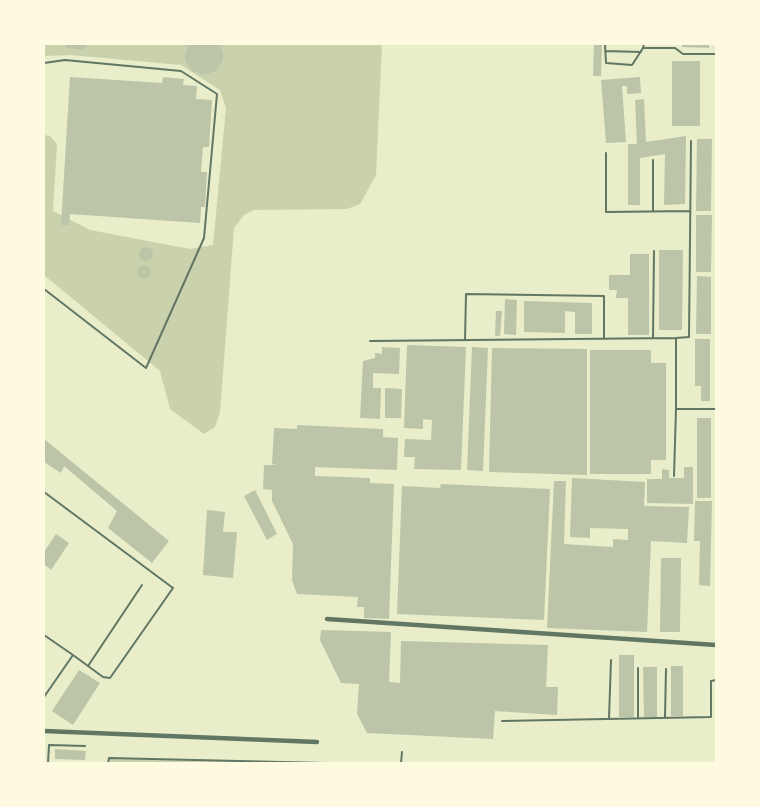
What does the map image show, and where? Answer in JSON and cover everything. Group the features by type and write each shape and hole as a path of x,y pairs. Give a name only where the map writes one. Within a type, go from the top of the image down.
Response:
{"street":[{"path":"327,619 716,645"},
{"path":"44,731 317,742"}],"lane":[{"path":"605,44 605,61 608,65 632,65 644,44"},
{"path":"643,48 675,48 682,54 716,54"},
{"path":"605,51 641,52"},
{"path":"44,62 65,60 181,71 217,94 204,238 146,368 44,289"},
{"path":"370,342 689,337 691,141"},
{"path":"606,153 606,212 690,211"},
{"path":"653,160 653,211"},
{"path":"653,338 654,251"},
{"path":"465,340 466,294 604,296 604,339"},
{"path":"674,476 676,338"},
{"path":"676,409 716,409"},
{"path":"44,492 173,588 110,678 103,677 44,635"},
{"path":"88,666 142,586"},
{"path":"44,696 72,655"},
{"path":"609,718 611,660"},
{"path":"638,668 638,718"},
{"path":"665,717 666,669"},
{"path":"502,721 711,717 711,680 716,680"},
{"path":"48,763 49,745 85,746"},
{"path":"401,763 402,752"},
{"path":"108,763 109,758 324,763"}],"green space":[{"path":"44,44 382,44 376,175 360,204 347,209 254,210 244,215 234,228 220,412 215,427 204,434 170,409 160,371 44,275 44,135 50,136 57,144 53,211 90,230 190,249 213,245 226,108 220,90 181,65 71,55 44,56"},
{"path":"109,758 322,762 324,763 108,763"}],"building":[{"path":"66,44 86,44 84,50 66,48"},
{"path":"189,44 219,44 223,53 223,60 216,71 204,75 192,71 185,60"},
{"path":"594,44 602,44 601,76 593,76"},
{"path":"682,44 709,44 709,48 682,47"},
{"path":"672,61 700,61 700,126 672,126"},
{"path":"70,77 162,83 163,77 184,79 183,85 197,86 196,99 212,100 209,147 203,147 201,172 207,172 205,207 201,207 200,223 70,214 69,225 61,225"},
{"path":"640,77 641,93 627,94 627,86 622,86 626,142 606,143 601,80"},
{"path":"644,99 646,142 686,136 685,204 664,205 665,154 640,158 640,205 628,205 628,144 637,144 635,100"},
{"path":"697,139 712,139 711,211 696,211"},
{"path":"696,215 712,215 711,272 696,272"},
{"path":"143,247 149,247 153,254 149,261 143,261 139,257 139,251"},
{"path":"659,250 683,250 682,330 659,330"},
{"path":"630,254 649,254 649,335 628,335 628,298 616,298 617,290 609,290 609,275 630,275"},
{"path":"141,265 147,265 151,272 147,279 141,279 137,275 137,269"},
{"path":"697,276 711,277 711,334 696,334"},
{"path":"505,299 517,300 516,335 504,334"},
{"path":"524,301 592,303 592,334 575,334 575,312 565,311 565,333 524,332"},
{"path":"496,311 502,311 500,336 495,336"},
{"path":"695,339 710,339 710,401 701,401 701,386 695,386"},
{"path":"407,345 466,347 461,470 414,469 415,457 404,457 405,439 431,440 432,420 423,419 423,429 404,428"},
{"path":"382,347 400,348 399,374 373,373 373,388 381,388 380,419 360,418 363,361 375,358 375,353 382,354"},
{"path":"472,347 488,348 483,471 467,470"},
{"path":"492,348 587,349 587,475 489,472"},
{"path":"590,350 651,350 651,363 666,363 666,460 651,460 651,474 590,474"},
{"path":"385,388 402,389 401,418 385,418"},
{"path":"697,418 711,418 711,498 697,498"},
{"path":"297,425 383,429 383,437 398,438 397,470 315,467 315,476 370,478 370,483 394,484 389,619 364,618 364,607 357,607 358,597 297,594 292,580 293,544 272,501 272,490 263,489 264,465 277,465 272,464 274,428 297,429"},
{"path":"44,439 169,541 152,563 108,528 117,511 64,466 61,473 44,462"},
{"path":"684,467 693,467 693,504 647,503 647,479 662,479 662,469 669,470 669,478 684,478"},
{"path":"572,478 645,482 644,506 689,507 687,543 651,541 647,632 547,628 554,481 566,481 564,544 613,547 613,539 628,540 628,529 590,528 590,538 570,537"},
{"path":"441,484 550,489 544,620 397,614 402,486 440,488"},
{"path":"255,490 277,534 267,540 244,496"},
{"path":"695,501 712,501 710,586 699,585 700,541 694,541"},
{"path":"207,510 225,512 223,532 237,532 233,578 203,575"},
{"path":"56,534 69,543 51,570 44,564 44,552"},
{"path":"661,558 681,558 680,632 660,632"},
{"path":"321,630 391,632 389,682 400,683 401,641 548,645 546,687 558,687 557,715 495,711 493,739 367,733 357,714 359,684 341,683 320,640"},
{"path":"619,655 634,655 634,717 619,717"},
{"path":"671,666 683,666 683,716 671,716"},
{"path":"643,667 657,667 657,717 644,717"},
{"path":"79,670 100,683 73,725 52,711"},
{"path":"55,749 86,751 85,760 55,759"}]}
